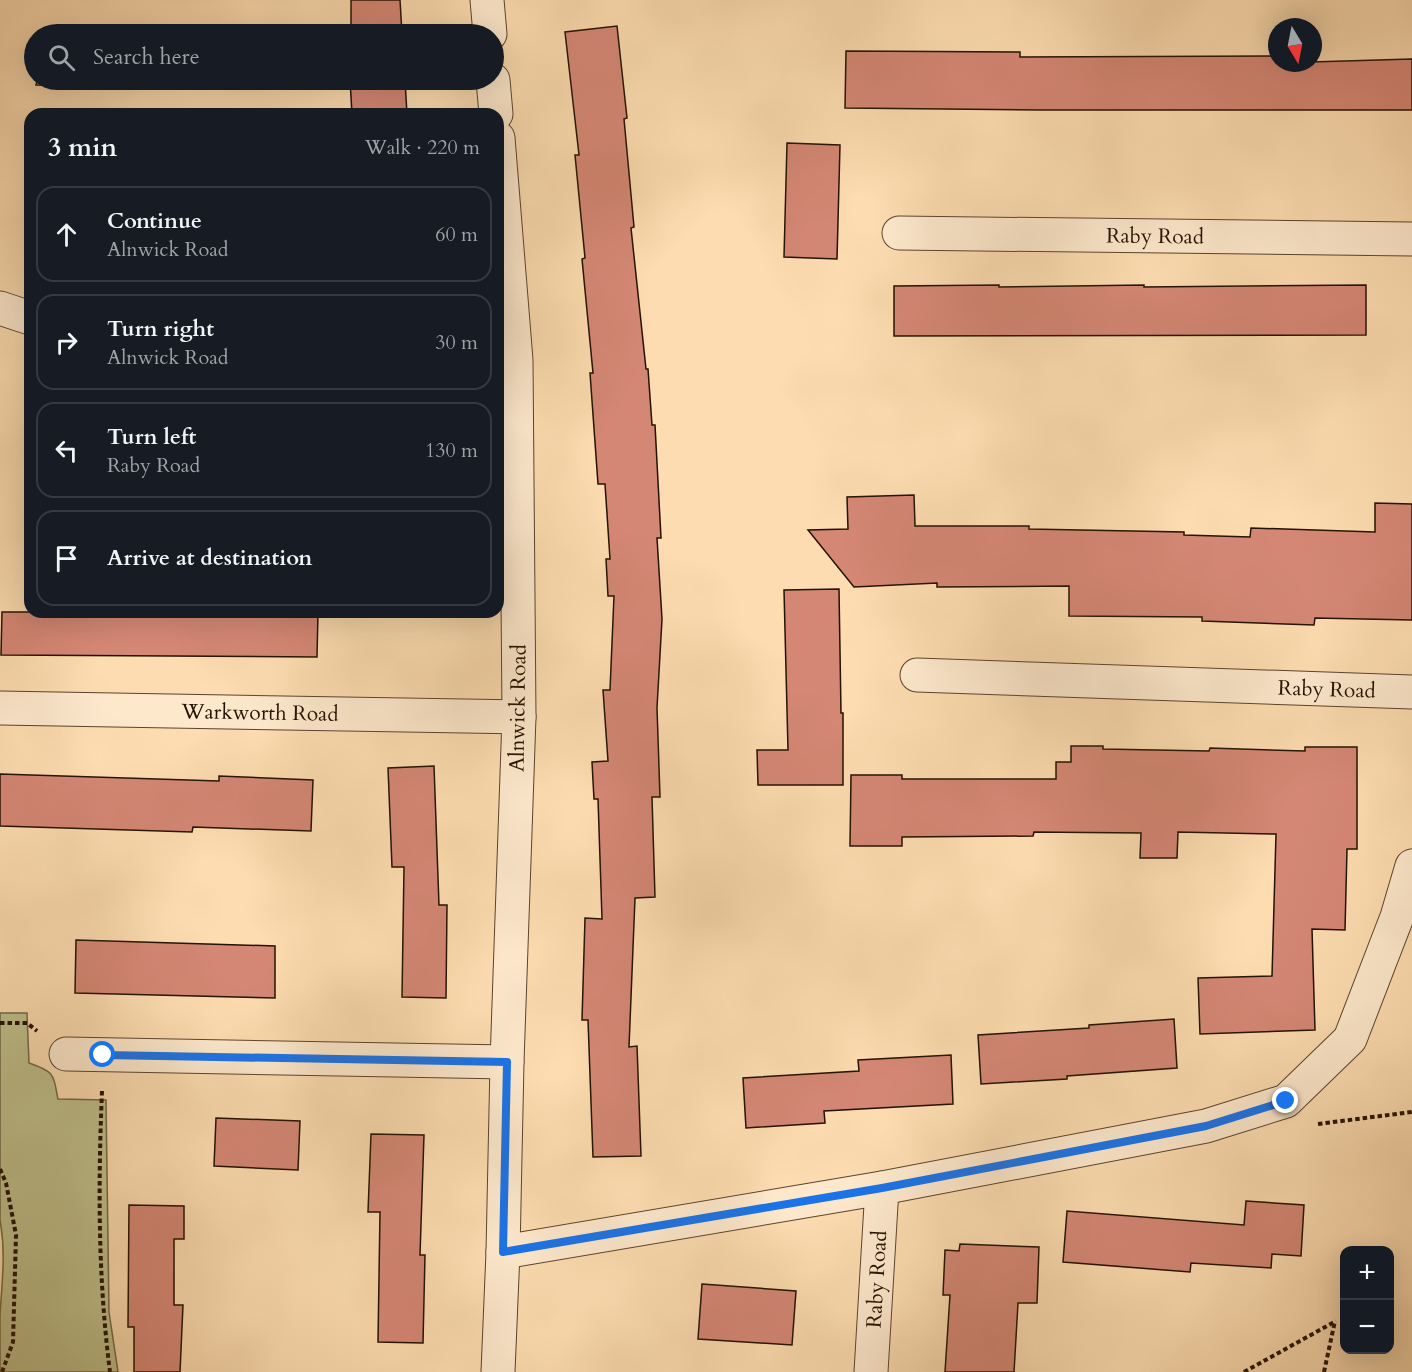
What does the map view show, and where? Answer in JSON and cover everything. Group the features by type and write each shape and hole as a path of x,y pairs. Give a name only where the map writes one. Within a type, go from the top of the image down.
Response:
{"street":[{"path":"487,0 489,24"},
{"path":"494,90 495,108"},
{"name":"Raby Road","path":"898,233 1412,239"},
{"name":"Alnwick Road","path":"498,1372 519,717 504,285"},
{"path":"0,308 24,316"},
{"name":"Raby Road","path":"917,675 1412,692"},
{"name":"Warkworth Road","path":"0,708 519,717"},
{"path":"503,1252 882,1188 1206,1126 1286,1101 1350,1040 1396,917 1412,867"},
{"path":"66,1054 507,1062"},
{"name":"Raby Road","path":"871,1372 882,1188"}],"path":[{"path":"103,1055 99,1156 103,1319 110,1372"},
{"path":"1286,1101 1317,1125 1412,1112"},
{"path":"0,1169 6,1184 16,1235 13,1342 2,1372"},
{"path":"1244,1372 1336,1321 1324,1372"}],"green space":[{"path":"0,1013 27,1013 29,1063 44,1069 51,1075 58,1099 106,1100 109,1312 118,1372 0,1372 3,1256 0,1220"}],"building":[{"path":"351,0 400,0 401,24 351,24"},
{"path":"617,26 627,118 624,119 634,227 631,228 646,369 648,369 652,425 655,425 661,538 657,538 662,619 657,708 660,797 652,797 655,897 635,898 629,1047 637,1046 641,1156 593,1157 588,1020 582,1020 585,918 602,919 598,799 594,799 592,762 608,761 603,690 610,690 614,596 608,596 606,559 610,559 605,484 598,484 590,373 593,373 582,259 585,258 575,155 579,155 565,32"},
{"path":"846,51 1020,52 1020,57 1268,56 1268,72 1322,72 1322,62 1412,59 1412,110 845,108"},
{"path":"351,90 406,90 407,108 352,108"},
{"path":"787,143 840,145 837,259 784,257"},
{"path":"999,285 999,287 1144,285 1144,287 1366,285 1366,335 894,336 894,286"},
{"path":"914,495 915,526 1029,526 1029,529 1184,532 1184,535 1250,537 1251,528 1375,532 1375,503 1412,504 1412,620 1315,618 1314,625 1202,621 1202,617 1069,616 1069,586 937,587 937,583 854,587 808,530 848,529 847,497"},
{"path":"839,589 843,785 758,785 757,750 788,750 784,590"},
{"path":"2,612 24,612 24,618 318,618 317,657 1,655"},
{"path":"1071,746 1103,746 1103,749 1209,751 1210,748 1305,751 1305,747 1357,747 1357,849 1347,849 1345,930 1312,929 1315,1030 1200,1034 1198,978 1272,976 1276,834 1178,832 1177,858 1140,858 1141,833 1034,832 1033,836 902,837 902,846 850,846 851,775 902,775 902,779 1056,779 1056,762 1071,762"},
{"path":"434,766 439,905 447,905 446,998 402,997 404,867 392,867 388,768"},
{"path":"0,774 219,781 219,776 313,780 311,831 193,827 192,832 0,826"},
{"path":"76,940 275,946 275,998 75,993"},
{"path":"1174,1019 1177,1068 1067,1076 1067,1079 981,1084 978,1035 1089,1028 1089,1025"},
{"path":"951,1055 953,1104 824,1111 825,1123 746,1128 743,1078 859,1071 858,1060"},
{"path":"216,1118 300,1121 298,1170 214,1166"},
{"path":"371,1134 424,1135 420,1255 425,1255 423,1343 378,1342 380,1212 368,1212"},
{"path":"1246,1201 1304,1205 1301,1256 1272,1254 1271,1268 1191,1263 1190,1272 1063,1262 1067,1211 1244,1225"},
{"path":"129,1205 184,1206 184,1239 174,1239 174,1305 183,1305 180,1372 134,1372 134,1327 128,1327"},
{"path":"960,1244 1039,1247 1037,1303 1018,1303 1014,1372 945,1372 950,1295 943,1295 945,1250 959,1251"},
{"path":"702,1284 796,1291 792,1345 698,1339"}],"route":[{"path":"103,1055 507,1062 503,1252 882,1188 1206,1126 1286,1101"}]}
